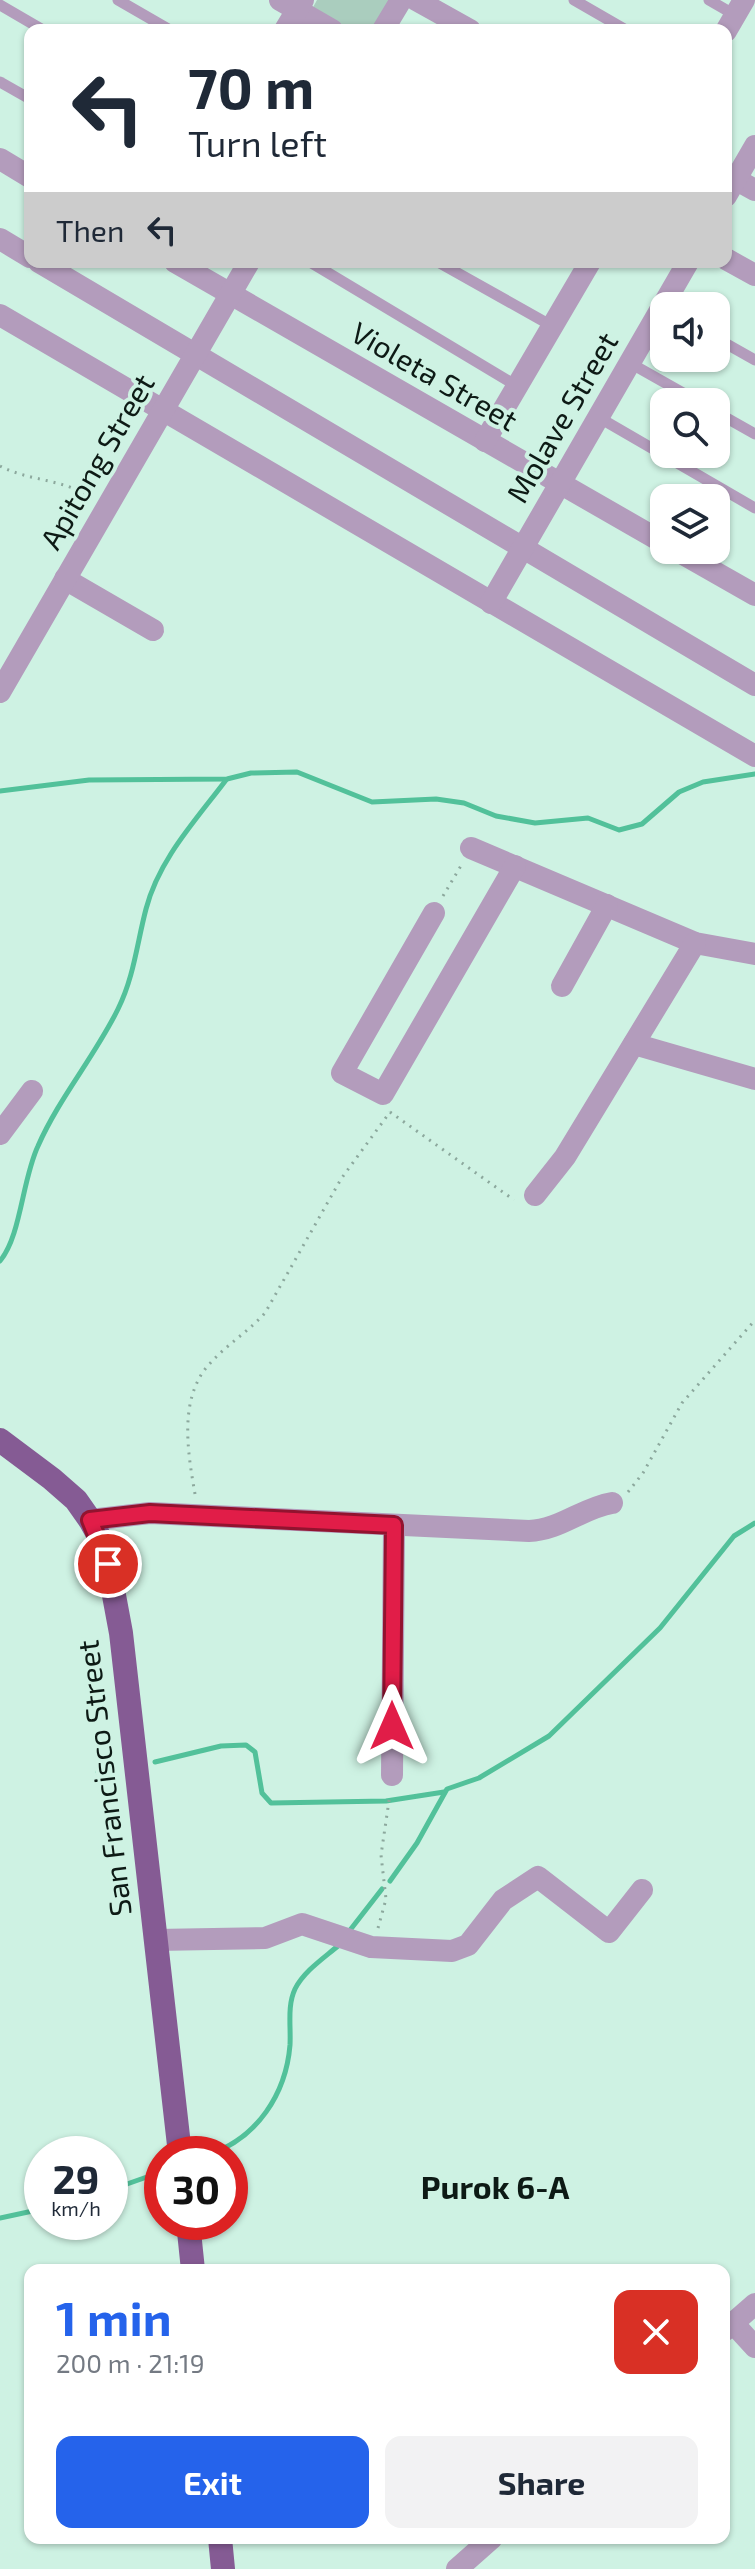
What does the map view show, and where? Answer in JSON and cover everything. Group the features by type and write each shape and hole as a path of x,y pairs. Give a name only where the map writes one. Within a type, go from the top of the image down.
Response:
{"main road":[{"name":"San Francisco Street","path":"0,1440 76,1500 105,1547 121,1633 178,2136"},
{"path":"190,2240 192,2264"},
{"path":"221,2544 223,2569"}],"street":[{"path":"387,24 401,0"},
{"path":"416,0 459,24"},
{"path":"287,24 293,3 323,24"},
{"path":"736,185 755,146"},
{"path":"0,159 24,173"},
{"path":"0,239 24,253"},
{"path":"732,262 755,275"},
{"path":"49,268 755,685"},
{"name":"Violeta Street","path":"185,268 650,535"},
{"name":"Apitong Street","path":"0,692 245,268"},
{"path":"485,441 552,326 581,268"},
{"name":"Molave Street","path":"671,292 685,268"},
{"path":"0,315 755,756"},
{"name":"Molave Street","path":"491,603 650,329"},
{"path":"701,564 755,595"},
{"path":"65,579 153,630"},
{"path":"471,848 695,943 755,954"},
{"path":"434,913 342,1073 383,1094 515,866"},
{"path":"562,986 607,905"},
{"path":"535,1195 565,1157 695,943"},
{"path":"634,1044 755,1079"},
{"path":"0,1134 32,1091"},
{"path":"90,1520 126,1514 545,1531 588,1509 612,1503"},
{"path":"392,1775 394,1525"},
{"path":"156,1940 265,1938 302,1924 371,1947 439,1953 468,1945 503,1900 538,1877 609,1932 642,1890"},
{"path":"730,2325 755,2304"},
{"path":"730,2328 755,2347"},
{"path":"457,2569 485,2544"}],"lane":[{"path":"118,0 160,24"},
{"path":"574,0 616,24"},
{"path":"709,0 735,15"},
{"path":"0,5 33,24"},
{"path":"0,82 24,96"},
{"path":"320,268 517,386"},
{"path":"449,268 552,326"},
{"path":"730,346 755,360"},
{"path":"630,363 674,388"},
{"path":"598,417 755,508"},
{"path":"730,420 755,434"}],"path":[{"path":"0,466 16,475 70,487 106,509"},
{"path":"434,913 471,848"},
{"path":"198,1516 187,1436 198,1381 211,1362 250,1330 265,1313 341,1179 390,1112 516,1201 524,1203 535,1195"},
{"path":"612,1503 633,1487 682,1403 755,1320"},
{"path":"371,1947 386,1899 381,1855 392,1775"}],"building":[{"path":"317,0 392,0 378,24 334,24 311,11"}],"waterway":[{"path":"0,791 89,780 227,779 251,773 297,772 372,802 436,799 464,803 496,816 535,823 588,818 619,830 642,824 679,792 703,782 755,774"},
{"path":"0,1261 13,1237 38,1146 123,997 146,909 160,873 226,780"},
{"path":"390,1881 417,1843 447,1789 479,1778 549,1736 660,1628 734,1536 755,1523"},
{"path":"155,1762 221,1746 246,1745 255,1752 262,1793 271,1803 386,1801 444,1792"},
{"path":"98,1772 114,1769"},
{"path":"347,1934 382,1889"},
{"path":"243,2136 266,2112 282,2080 290,2045 290,2009 295,1989 309,1971 339,1945"},
{"path":"128,2184 144,2178"},
{"path":"0,2218 24,2213"}],"district":[{"name":"Purok 6-A","path":"495,2188"}],"route":[{"path":"108,1564 105,1547 90,1520 107,1516 150,1513 394,1525 392,1726"}]}
